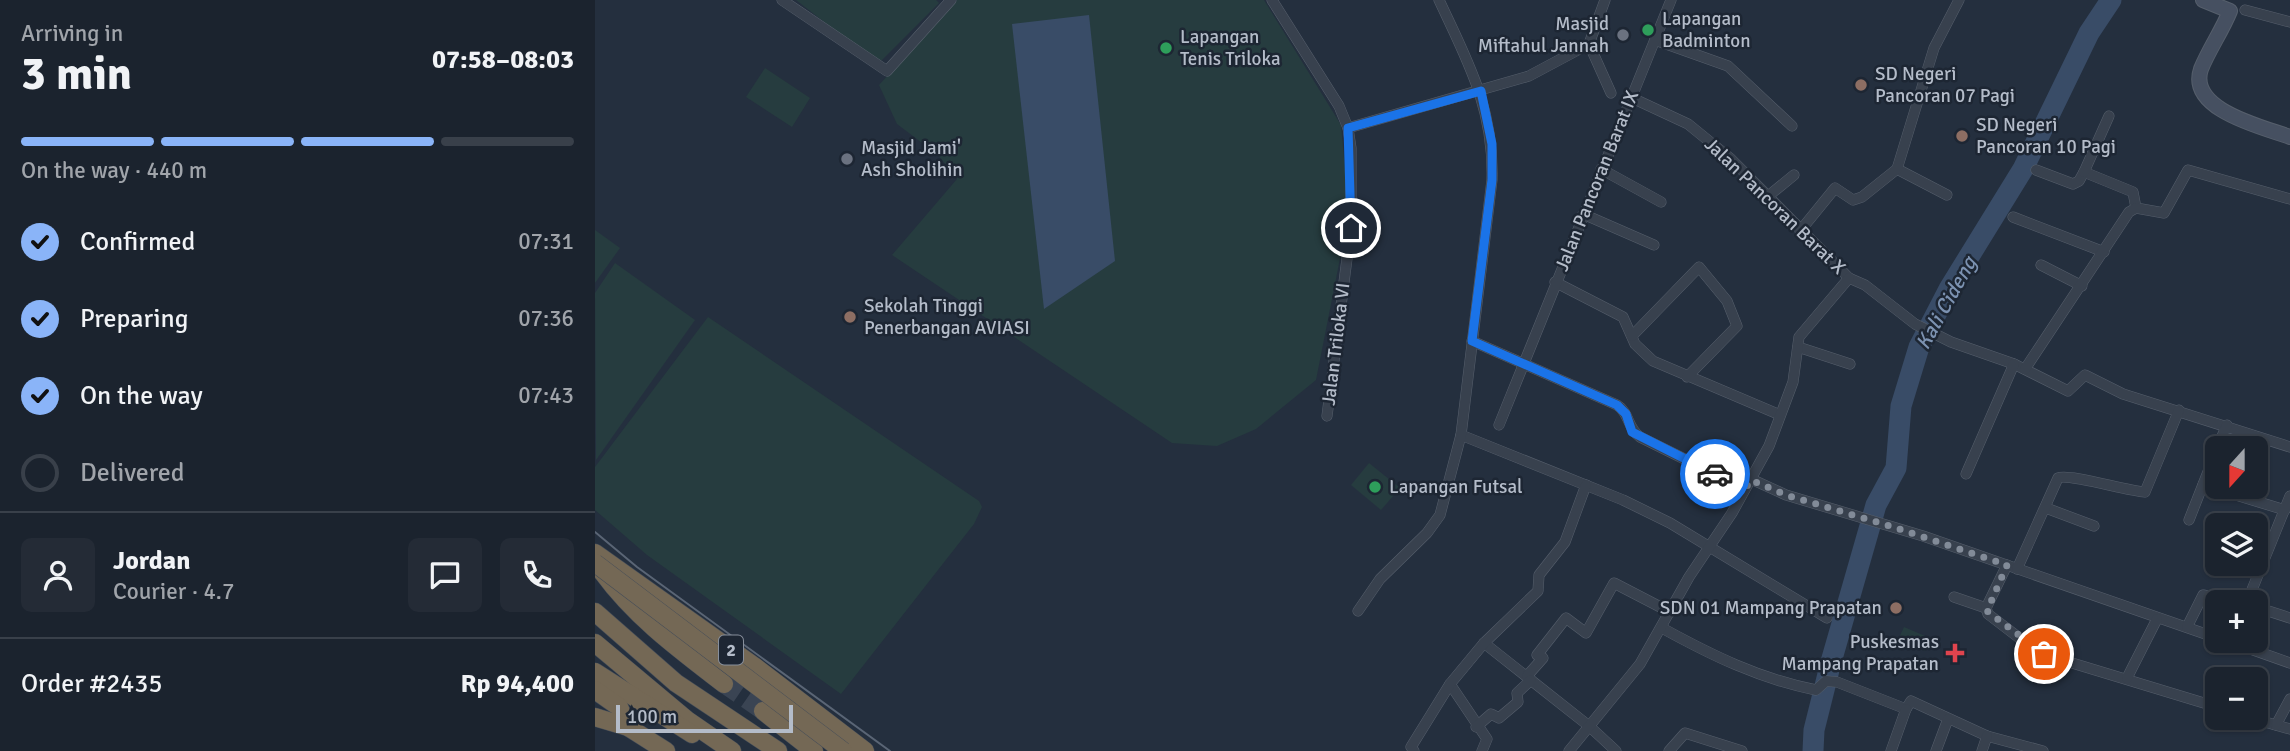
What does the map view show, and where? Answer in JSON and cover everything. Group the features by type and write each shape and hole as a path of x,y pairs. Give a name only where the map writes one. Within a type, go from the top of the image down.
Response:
{"highway":[{"name":"2","path":"595,553 754,666 865,751"},
{"name":"2","path":"595,562 842,751"},
{"path":"595,562 634,610 660,635 724,684"},
{"path":"595,612 676,682 778,751"},
{"path":"595,643 680,714 732,751"},
{"path":"595,672 664,719 723,751"},
{"path":"597,692 619,707 628,727"},
{"path":"763,711 814,751"},
{"path":"595,717 628,727 666,751"}],"street":[{"path":"782,0 887,71 951,0"},
{"name":"Jalan Triloka VI","path":"1272,0 1339,106 1348,128 1351,228 1327,416"},
{"path":"1358,611 1397,560 1433,526 1440,515 1461,435 1492,180 1492,144 1481,91 1439,0"},
{"path":"1348,128 1529,76 1589,44 1605,0"},
{"name":"Jalan Pancoran Barat IX","path":"1499,425 1671,0"},
{"path":"1800,231 1824,198 1835,188 1853,200 1862,197 1897,170 1934,48 1959,0"},
{"path":"2203,0 2230,11 2248,5 2290,22"},
{"path":"2230,11 2200,71 2200,87 2208,99 2221,110 2290,137"},
{"path":"1655,40 1728,66 1792,126"},
{"path":"1589,44 1611,93"},
{"name":"Jalan Pancoran Barat X","path":"1630,97 1688,124 1731,159 1849,278 1865,285 1915,324 1951,342 2014,364 2068,391 2085,375 2123,394 2179,410"},
{"path":"2036,170 2073,184 2079,181 2109,116"},
{"path":"1601,169 1661,202"},
{"path":"1897,170 1947,195"},
{"path":"2025,369 2129,212 2136,208 2164,213 2188,170 2290,199"},
{"path":"2084,172 2129,189 2135,197 2136,208"},
{"path":"1767,197 1794,175"},
{"path":"1583,214 1654,245"},
{"path":"2013,217 2104,252"},
{"path":"2041,265 2082,286"},
{"path":"1632,336 1699,267 1727,302 1737,326 1687,377"},
{"path":"1569,751 1634,673 1748,484 1793,382 1802,331 1849,278"},
{"path":"1555,282 1615,310 1623,317 1642,353 1687,377 1780,415"},
{"path":"1472,341 1523,361 1617,405 1626,414 1632,432 1640,438 1748,484 1890,526 2205,634"},
{"path":"1798,347 1850,364"},
{"path":"1966,474 2014,364"},
{"path":"1986,608 2046,508 2061,476 2141,492 2148,490 2179,410 2290,447"},
{"path":"2222,436 2227,425"},
{"path":"1461,435 1623,500 1711,546 1827,618"},
{"path":"2189,520 2205,480"},
{"path":"1414,751 1411,747 1450,684 1484,643 1538,591 1539,575 1565,542 1586,485"},
{"path":"2203,485 2285,510"},
{"path":"2251,590 2290,496"},
{"path":"2046,508 2094,526"},
{"path":"1476,727 1490,714 1499,718 1518,702 1517,693 1542,658 1537,655 1566,618 1586,633 1614,583 1670,612"},
{"path":"2187,627 2205,595"},
{"path":"1954,597 1986,608"},
{"path":"1986,608 1988,614 2044,654 2205,703"},
{"path":"2268,611 2290,618"},
{"path":"2127,678 2157,619"},
{"path":"1662,628 1717,658 1786,684 1816,690 1831,682 1906,709"},
{"path":"1484,643 1589,726 1616,751"},
{"path":"2262,653 2290,663"},
{"path":"1450,684 1476,727 1487,739 1482,751"},
{"path":"2276,725 2290,699"},
{"path":"1891,751 1911,701 1987,736 2043,751"},
{"path":"1936,751 1948,719"},
{"path":"2268,723 2290,729"},
{"path":"1669,751 1685,733 1742,751"},
{"path":"1982,751 1987,736"}],"green space":[{"path":"796,0 936,0 939,3 878,64"},
{"path":"957,0 1264,0 1341,125 1349,213 1316,380 1256,429 1217,446 1172,443 892,255 957,179 938,155 897,124 879,85"},
{"path":"765,68 810,98 792,127 746,97"},
{"path":"595,230 620,248 595,283"},
{"path":"615,263 695,320 596,460 595,293"},
{"path":"708,317 979,501 982,507 974,524 841,694 647,555 595,510 595,467"},
{"name":"Lapangan Futsal","path":"1369,463 1400,488 1381,510 1351,485"},
{"path":"1904,627 1930,638 1925,651 1898,640"}],"water":[{"path":"1089,15 1115,261 1044,309 1012,24"}],"waterway":[{"name":"Kali Cideng","path":"1813,751 1814,730 1831,662 1876,505 1896,468 1901,406 1919,347 1949,289 2023,169 2089,33 2111,0"}],"tunnel":[{"path":"724,684 763,711"}],"tram line":[{"path":"595,532 637,567 890,751"}],"way so far":[{"path":"1715,474 1745,489 1751,480 1786,495 2007,565 1987,606 1988,614 2044,654"}],"place":[{"name":"Lapangan Badminton","path":"1648,30"},
{"name":"Masjid Miftahul Jannah","path":"1623,35"},
{"name":"Lapangan Tenis Triloka","path":"1166,48"},
{"name":"SD Negeri Pancoran 07 Pagi","path":"1861,85"},
{"name":"SD Negeri Pancoran 10 Pagi","path":"1962,136"},
{"name":"Masjid Jami' Ash Sholihin","path":"847,159"},
{"name":"Sekolah Tinggi Penerbangan AVIASI","path":"850,317"},
{"name":"Lapangan Futsal","path":"1375,487"},
{"name":"SDN 01 Mampang Prapatan","path":"1896,608"},
{"name":"Puskesmas Mampang Prapatan","path":"1955,653"}],"route":[{"path":"1351,228 1351,148 1348,128 1481,91 1492,144 1492,180 1472,341 1523,361 1617,405 1626,414 1632,432 1640,438 1715,474"}]}
